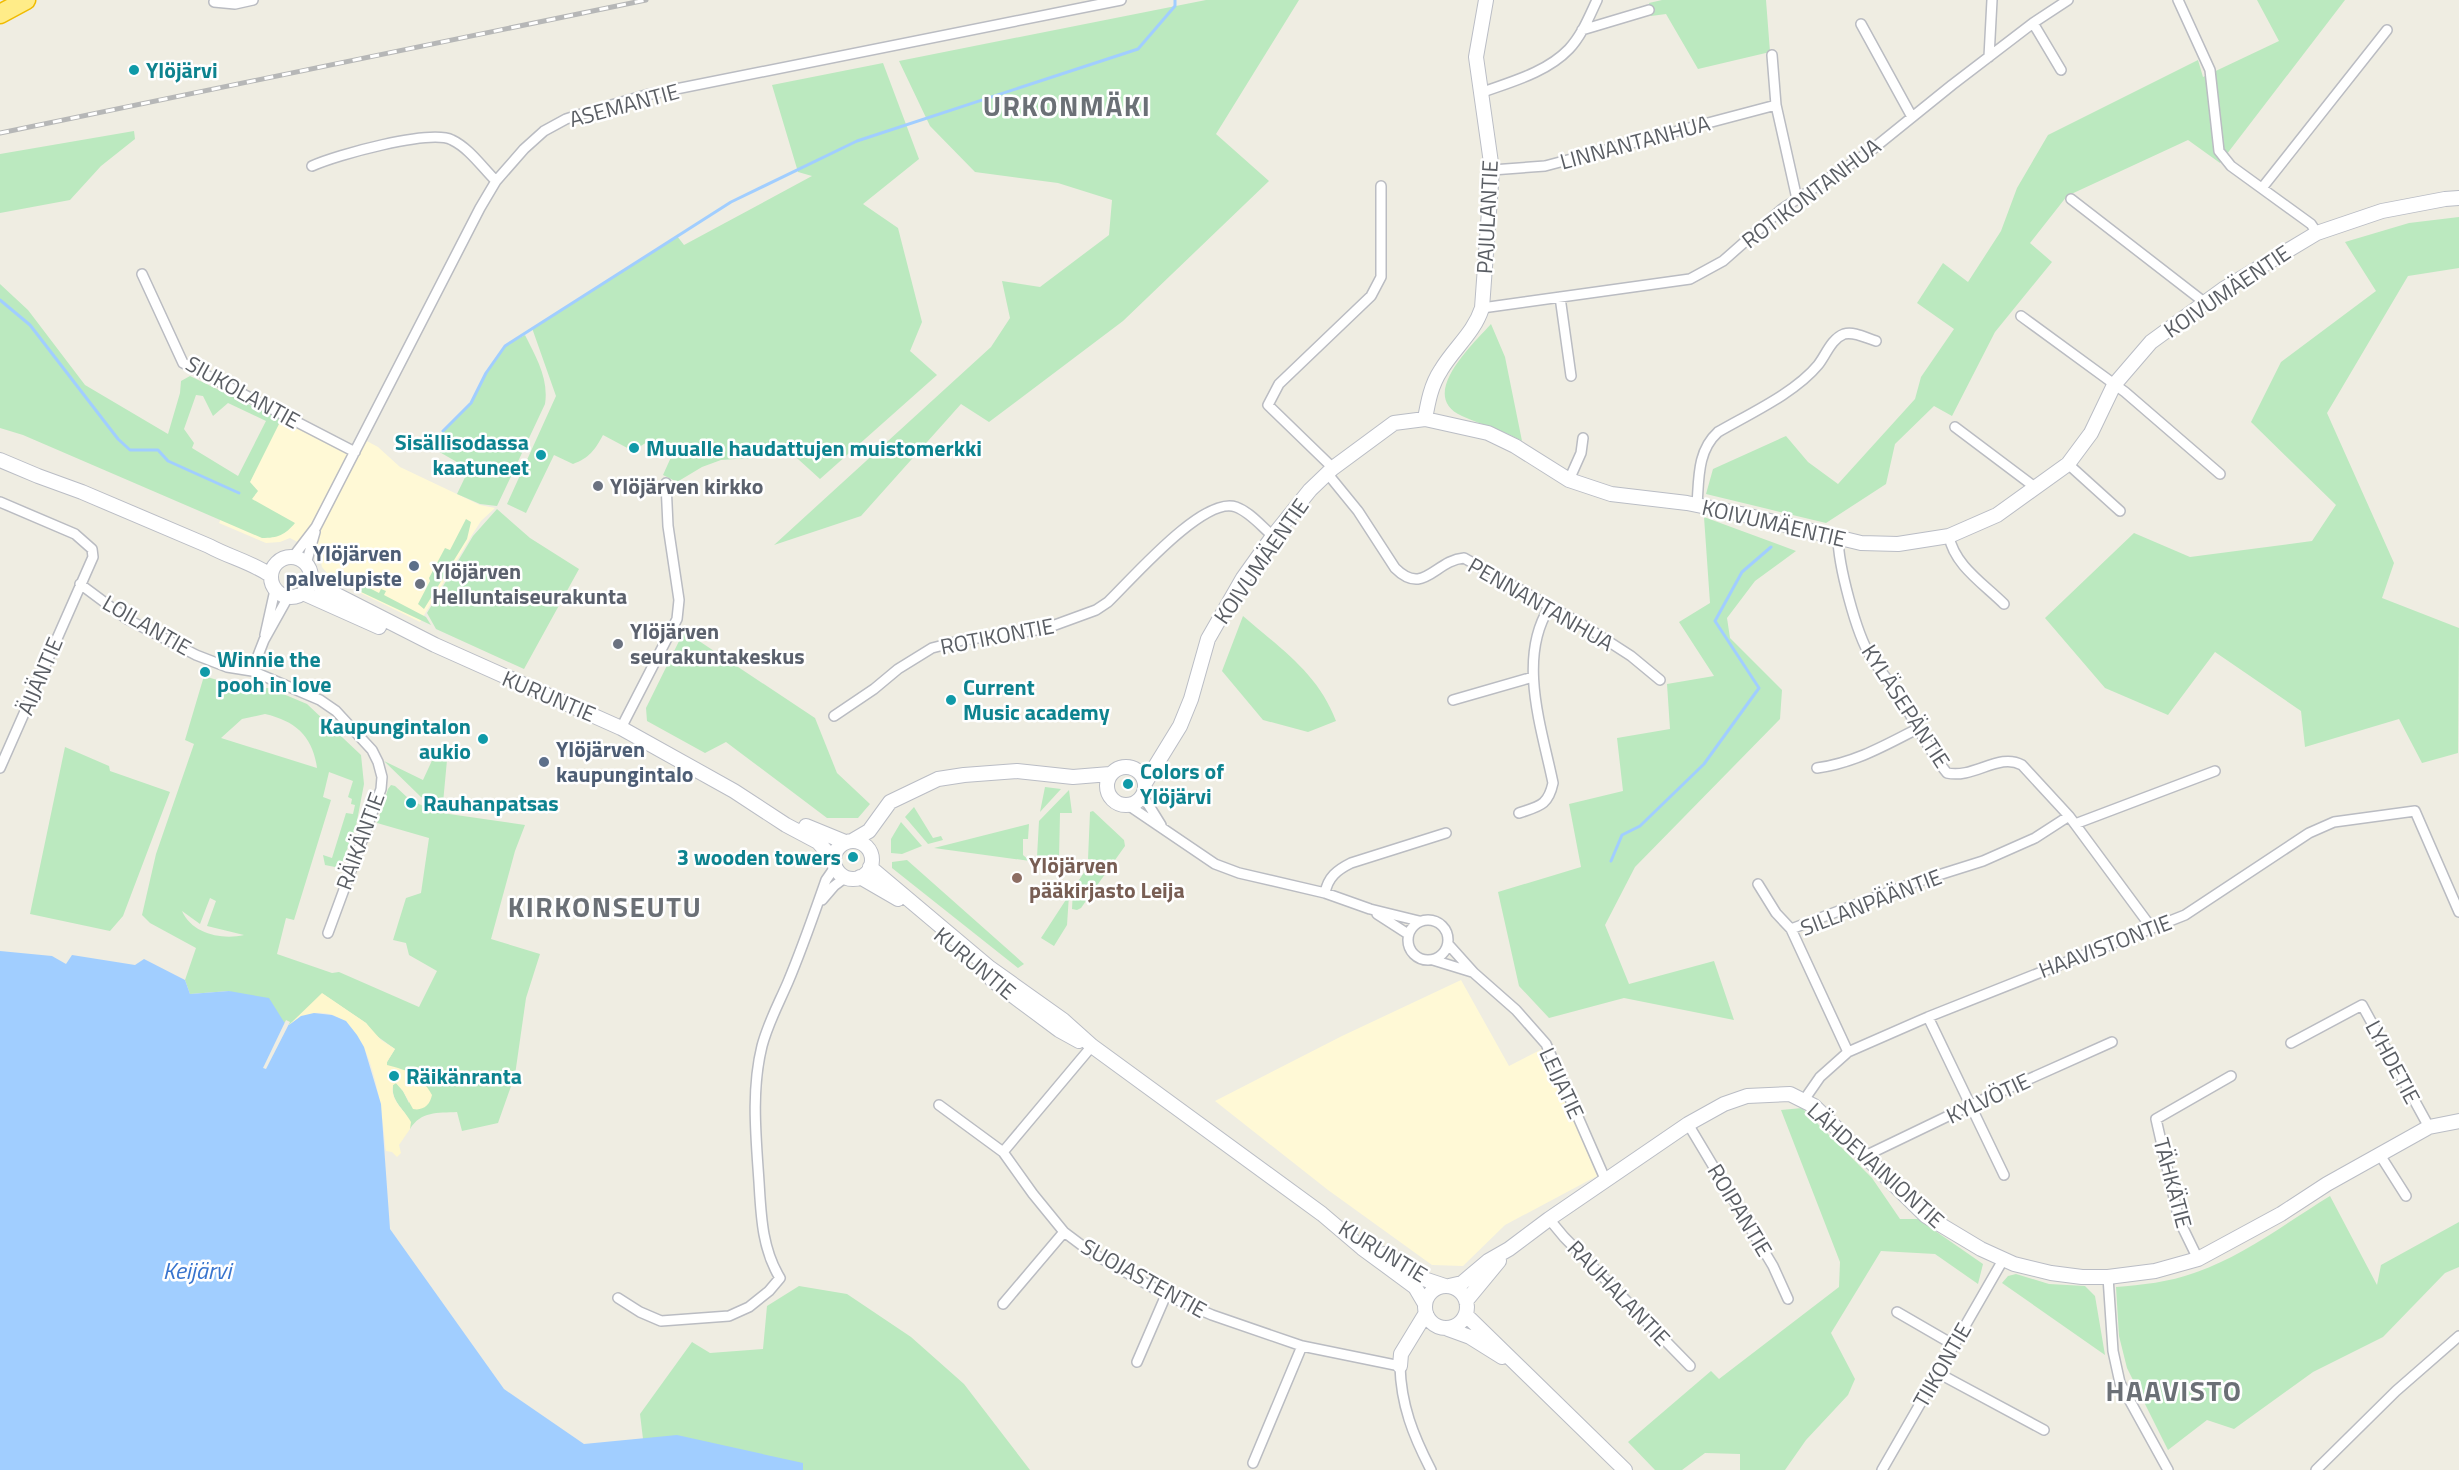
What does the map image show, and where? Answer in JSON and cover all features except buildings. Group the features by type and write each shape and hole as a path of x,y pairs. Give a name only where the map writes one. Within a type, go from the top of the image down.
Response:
{"highway":[{"path":"0,14 26,0"}],"street":[{"path":"214,2 235,3 253,0"},
{"name":"ASEMANTIE","path":"293,557 316,526 496,180 524,148 544,132 566,119 646,95 1121,0"},
{"name":"PAJULANTIE","path":"1425,419 1433,384 1441,369 1474,328 1482,308 1492,170 1476,57 1486,0"},
{"path":"1480,93 1521,79 1544,67 1569,49 1598,0"},
{"path":"1989,57 1992,0"},
{"name":"ROTIKONTANHUA","path":"1482,308 1690,279 1723,261 1782,209 1848,167 2033,23 2068,0"},
{"path":"2178,0 2210,70 2219,151 2231,166 2311,224 2318,233"},
{"path":"1582,30 1649,10"},
{"path":"2033,23 2061,70"},
{"path":"1861,24 1912,117"},
{"path":"2262,188 2387,30"},
{"path":"1772,55 1776,105 1797,199"},
{"name":"LINNANTANHUA","path":"1492,170 1545,166 1776,105"},
{"path":"312,166 326,159 438,135 451,139 465,148 496,180"},
{"path":"1330,471 1268,405 1279,384 1377,288 1381,277 1380,186"},
{"name":"KOIVUMÄENTIE","path":"1144,790 1180,726 1191,699 1208,639 1243,578 1310,490 1330,471 1394,423 1425,419 1488,433 1515,446 1569,480 1611,494 1697,505 1861,543 1882,544 1949,536 1997,515 2068,465 2091,433 2114,385 2151,342 2204,302 2318,233 2382,212 2459,198"},
{"path":"2072,199 2204,302"},
{"name":"SIUKOLANTIE","path":"142,274 183,363 355,452"},
{"path":"1560,297 1571,375"},
{"path":"2021,316 2114,385 2220,474"},
{"path":"1697,505 1700,466 1709,440 1718,432 1800,383 1818,366 1832,343 1844,334 1854,333 1875,341"},
{"path":"1955,427 2036,488"},
{"path":"1569,480 1581,453 1583,438"},
{"path":"0,450 82,492"},
{"path":"0,459 209,546 228,557 257,566 270,575 275,590 269,607 264,640"},
{"path":"2068,465 2120,511"},
{"name":"PENNANTANHUA","path":"1330,471 1395,568 1403,576 1413,581 1422,579 1456,558 1475,562 1612,644 1660,680"},
{"path":"621,728 676,619 679,600 668,526 666,483"},
{"name":"LOILANTIE","path":"0,502 75,534 87,543 92,549 93,557 80,584 127,619 196,655 227,667 252,671"},
{"name":"ROTIKONTIE","path":"834,716 932,648 963,640 1044,629 1096,610 1108,602 1186,527 1216,508 1235,506 1273,536"},
{"name":"ASEMANTIE","path":"306,564 316,526"},
{"path":"1949,536 1951,547 1960,562 2004,604"},
{"name":"KYLÄSEPÄNTIE","path":"1838,537 1840,563 1869,655 1903,701 1917,729 1947,773 1961,775 2004,761 2015,760 2028,770 2069,816 2151,927"},
{"path":"209,546 278,561 293,557 306,564 311,579 303,593 288,597 275,590"},
{"path":"270,575 278,561"},
{"name":"KURUNTIE","path":"311,579 326,590 435,645 621,728 818,842 838,868"},
{"name":"ÄIJÄNTIE","path":"0,768 80,584"},
{"name":"KURUNTIE","path":"303,593 383,629 435,645"},
{"path":"252,671 264,640 288,597"},
{"path":"1519,813 1543,805 1550,794 1553,783 1533,677 1541,621 1549,608"},
{"name":"RÄIKÄNTIE","path":"252,671 320,700 336,711 372,750 378,762 382,777 381,789 328,933"},
{"path":"1453,700 1533,677"},
{"path":"1817,768 1840,765 1868,755 1917,729"},
{"name":"KOIVUMÄENTIE","path":"1136,769 1163,753"},
{"path":"817,907 834,886 838,868 837,849 869,831 890,802 938,779 987,772 1017,771 1073,777 1110,774 1125,766 1136,769 1144,790 1134,804 1116,803 1107,789 1073,777"},
{"path":"2075,824 2215,771"},
{"path":"1107,789 1110,774"},
{"name":"LEIJATIE","path":"1144,790 1163,829"},
{"path":"838,868 860,877 870,859 883,822 910,791"},
{"name":"KURUNTIE","path":"755,804 849,842"},
{"name":"LEIJATIE","path":"1128,805 1215,864 1239,873 1325,893 1370,909 1419,921 1427,919 1443,925 1447,933 1448,944 1474,973 1516,1010 1546,1044 1606,1180"},
{"name":"HAAVISTONTIE","path":"1804,1100 1820,1077 1848,1052 1928,1017 2185,915 2309,833 2334,822 2415,811 2459,912"},
{"name":"SILLANPÄÄNTIE","path":"1848,1052 1791,929 1910,884 1983,861 2036,838 2069,816"},
{"path":"1325,893 1327,884 1339,869 1446,832"},
{"path":"849,842 863,844 870,859"},
{"name":"KURUNTIE","path":"870,859 990,968 1063,1020 1092,1046 1322,1214 1421,1278 1447,1286"},
{"path":"618,1298 640,1312 661,1321 729,1316 749,1307 769,1291 780,1278 769,1261 764,1238 755,1121 756,1084 762,1047 769,1026 826,880 838,868"},
{"name":"KURUNTIE","path":"860,877 913,910 1017,1000 1059,1030 1092,1046"},
{"path":"1758,884 1776,913 1791,929"},
{"name":"LEIJATIE","path":"1370,909 1408,934 1407,943 1410,951 1421,959 1433,960 1474,973"},
{"path":"1408,934 1419,921"},
{"path":"1433,960 1441,956 1448,944"},
{"name":"LYHDETIE","path":"2291,1043 2362,1005 2429,1127"},
{"path":"1928,1017 2004,1175"},
{"name":"KYLVÖTIE","path":"1865,1156 1971,1105 2112,1042"},
{"path":"1003,1152 1092,1046"},
{"name":"TÄHKÄTIE","path":"2198,1259 2179,1220 2156,1119 2231,1076"},
{"name":"LÄHDEVAINIONTIE","path":"1447,1286 1462,1282 1488,1261 1509,1249 1688,1124 1724,1104 1748,1096 1790,1094 1804,1100 1840,1130 1926,1216 1954,1235 2002,1260 2051,1273 2108,1277 2165,1269 2198,1259 2281,1214 2326,1184 2429,1127 2459,1121"},
{"name":"SUOJASTENTIE","path":"939,1106 1003,1152 1064,1232 1092,1253 1166,1294 1212,1315 1302,1346 1400,1366"},
{"name":"ROIPANTIE","path":"1688,1124 1773,1266 1788,1299"},
{"path":"2380,1155 2406,1196"},
{"name":"KURUNTIE","path":"1322,1214 1362,1248 1415,1287 1426,1308"},
{"name":"RAUHALANTIE","path":"1549,1219 1690,1365"},
{"path":"1003,1304 1064,1232"},
{"name":"LÄHDEVAINIONTIE","path":"1466,1308 1509,1249"},
{"name":"TIIKONTIE","path":"1882,1470 2002,1260"},
{"path":"2108,1277 2113,1351 2120,1383 2168,1470"},
{"path":"1431,1470 1412,1434 1407,1417 1400,1389 1401,1354 1432,1292 1447,1286 1460,1291 1466,1308 1516,1365 1625,1470"},
{"path":"1137,1362 1166,1294"},
{"path":"1426,1308 1431,1323 1470,1337 1516,1365"},
{"path":"1400,1366 1430,1330 1459,1324 1466,1308"},
{"path":"1897,1312 1954,1345"},
{"path":"2316,1470 2396,1391 2459,1336"},
{"path":"1253,1463 1302,1346"},
{"path":"1938,1373 2044,1430"}],"shaded area":[{"path":"272,410 355,453 363,439 378,447 400,467 480,505 495,508 481,521 420,622 332,579 313,550 290,538 280,542 266,543 219,523"},
{"path":"1461,980 1509,1066 1544,1048 1597,1176 1505,1225 1463,1266 1432,1265 1328,1190 1215,1101 1342,1036"}],"green space":[{"path":"1206,0 1299,0 1216,134 1269,181 1123,321 989,422 961,404 861,516 774,545 991,347 1010,318 1002,281 1040,287 1109,235 1112,200 1058,183 975,172 930,126 899,61"},
{"path":"1662,0 1766,0 1770,52 1698,69 1666,14 1651,16 1649,3"},
{"path":"2257,0 2345,0 2220,163 2188,140 2067,196 2030,243 2052,262 1995,332 1952,416 1934,406 1895,444 1886,484 1826,523 1706,494 1713,469 1786,436 1808,462 1838,484 1915,399 1921,377 1954,329 1917,303 1943,263 1968,282 2001,231 2017,188 2048,135 2198,60 2203,77 2279,41"},
{"path":"883,63 919,159 863,204 898,228 922,322 910,351 937,375 820,479 777,440 750,458 721,460 702,467 677,482 663,475 672,455 647,442 633,451 603,435 591,453 573,464 554,455 526,513 507,504 556,396 532,328 677,236 684,245 812,176 798,172 772,85"},
{"path":"134,131 135,139 101,166 70,200 0,213 0,154"},
{"path":"2459,217 2459,268 2408,276 2327,413 2394,563 2382,598 2459,628 2458,753 2422,763 2399,719 2305,747 2301,711 2215,652 2168,715 2105,688 2045,618 2134,533 2190,557 2312,541 2336,505 2251,422 2281,362 2376,291 2345,242 2409,223"},
{"path":"0,284 28,310 85,385 168,434 180,393 181,381 190,376 281,420 250,482 258,491 252,499 295,523 281,535 262,538 23,435 0,428","holes":["196,395 203,396 213,416 228,403 266,421 238,476 192,448 194,443 184,429"]},
{"path":"1491,324 1505,357 1522,441 1462,416 1450,407 1445,396 1446,384 1452,370"},
{"path":"525,335 543,377 545,404 497,506 480,504 457,494 469,469 436,450 443,431 471,403 486,373 505,346"},
{"path":"497,509 530,538 579,569 524,669 436,629 427,613 473,536"},
{"path":"1704,517 1796,551 1755,581 1727,618 1730,638 1782,690 1780,719 1635,867 1605,925 1629,984 1714,961 1734,1020 1624,998 1549,1018 1519,986 1498,892 1581,867 1569,804 1623,791 1617,738 1670,729 1667,684 1714,676 1679,622 1710,603"},
{"path":"466,519 471,522 467,539 424,609 418,604 430,581 429,578 445,548 450,550"},
{"path":"354,580 379,593 381,589 386,591 384,595 426,617 431,625 342,583"},
{"path":"1243,616 1309,675 1336,721 1308,732 1263,720 1222,671"},
{"path":"684,631 815,718 837,773 870,804 858,818 827,818 726,742 705,753 647,721 646,708"},
{"path":"204,676 247,689 269,688 307,704 361,755 364,784 356,826 340,868 325,865 323,855 332,858 346,813 353,814 355,805 351,804 352,799 348,797 353,781 329,772 323,797 331,800 294,920 286,918 277,954 332,973 339,972 419,1007 437,971 409,955 406,943 393,940 406,898 421,893 429,838 377,823 388,789 391,785 395,786 409,799 435,812 525,825 515,851 491,939 540,954 526,998 515,1075 498,1123 462,1131 457,1112 424,1116 410,1129 408,1118 395,1098 393,1085 396,1083 409,1103 414,1073 387,1066 395,1049 374,1034 366,1023 323,994 289,1025 229,991 190,994 185,980 196,948 150,923 142,915 156,854 194,744 185,740","holes":["265,714 286,721 301,732 312,747 317,768 221,738 242,719","210,898 216,901 207,926 244,935 226,937 208,934 187,919 182,911 200,924"]},
{"path":"65,747 109,766 110,771 170,792 123,916 110,931 30,914"},
{"path":"435,754 447,760 443,803 421,797 384,761 423,780"},
{"path":"1045,787 1061,789 1040,812"},
{"path":"1069,790 1072,813 1060,813 1059,858 1037,857 1039,821"},
{"path":"914,807 933,838 941,836 943,840 928,844 905,817"},
{"path":"1093,811 1124,840 1125,846 1081,908 1077,910 1072,909 1073,889 1093,859 1088,859 1090,812"},
{"path":"901,822 922,846 902,854 891,853 891,839"},
{"path":"1029,824 1028,839 1023,839 1023,855 1030,861 934,848"},
{"path":"907,860 1024,964 1018,968 892,868 892,862"},
{"path":"1069,895 1067,925 1054,946 1041,938"},
{"path":"1802,1108 1872,1178 1900,1219 1918,1219 1983,1264 1978,1284 1935,1254 1881,1251 1831,1333 1855,1379 1848,1395 1806,1440 1785,1470 1740,1470 1740,1454 1705,1453 1682,1470 1655,1470 1628,1442 1711,1371 1719,1379 1839,1287 1840,1262 1781,1110"},
{"path":"2330,1196 2377,1285 2381,1265 2459,1222 2459,1267 2445,1273 2383,1337 2313,1372 2234,1429 2207,1420 2168,1450 2127,1368 2119,1336 2116,1287 2165,1281 2212,1266 2264,1239"},
{"path":"2016,1274 2049,1284 2085,1286 2095,1296 2105,1355 2002,1283 2008,1276"},
{"path":"799,1286 847,1294 911,1337 964,1384 1030,1470 568,1470 584,1445 643,1439 640,1414 692,1342 710,1353 763,1349 767,1306"}],"sand":[{"name":"Räikänranta","path":"322,993 366,1023 381,1040 395,1049 387,1065 419,1078 432,1095 426,1106 413,1109 403,1091 396,1083 393,1085 394,1096 411,1122 410,1129 399,1145 401,1153 397,1157 392,1152 386,1151 377,1088 371,1065 362,1044 350,1027 335,1016 315,1013 289,1025"}],"water":[{"name":"Keijärvi","path":"0,951 52,956 66,964 72,955 135,965 144,959 185,980 190,994 229,991 269,998 284,1022 289,1025 301,1016 314,1013 332,1015 346,1021 364,1047 381,1104 390,1229 504,1389 584,1444 677,1435 803,1463 803,1470 0,1470"}],"pier":[{"path":"286,1020 290,1022 266,1069 263,1068"}],"waterway":[{"path":"443,431 471,403 486,373 505,346 731,202 857,141 1138,49 1175,6 1175,0"},
{"path":"0,300 30,325 118,439 130,450 158,450 168,461 239,493"},
{"path":"1611,861 1622,835 1640,826 1704,764 1759,688 1715,621 1742,572 1771,547"}],"railway":[{"path":"0,133 646,0"}],"place":[{"name":"Ylöjärvi","path":"134,70"},
{"name":"Muualle haudattujen muistomerkki","path":"634,448"},
{"name":"Sisällisodassa kaatuneet","path":"541,455"},
{"name":"Ylöjärven kirkko","path":"598,486"},
{"name":"Ylöjärven palvelupiste","path":"414,566"},
{"name":"Ylöjärven Helluntaiseurakunta","path":"420,584"},
{"name":"Ylöjärven seurakuntakeskus","path":"618,644"},
{"name":"Winnie the pooh in love","path":"205,672"},
{"name":"Current Music academy","path":"951,700"},
{"name":"Kaupungintalon aukio","path":"483,739"},
{"name":"Ylöjärven kaupungintalo","path":"544,762"},
{"name":"Colors of Ylöjärvi","path":"1128,784"},
{"name":"Rauhanpatsas","path":"411,803"},
{"name":"3 wooden towers","path":"853,857"},
{"name":"Ylöjärven pääkirjasto Leija","path":"1017,878"},
{"name":"Räikänranta","path":"394,1076"}],"district":[{"name":"URKONMÄKI","path":"1067,106"},
{"name":"KIRKONSEUTU","path":"605,907"},
{"name":"HAAVISTO","path":"2174,1391"}]}
